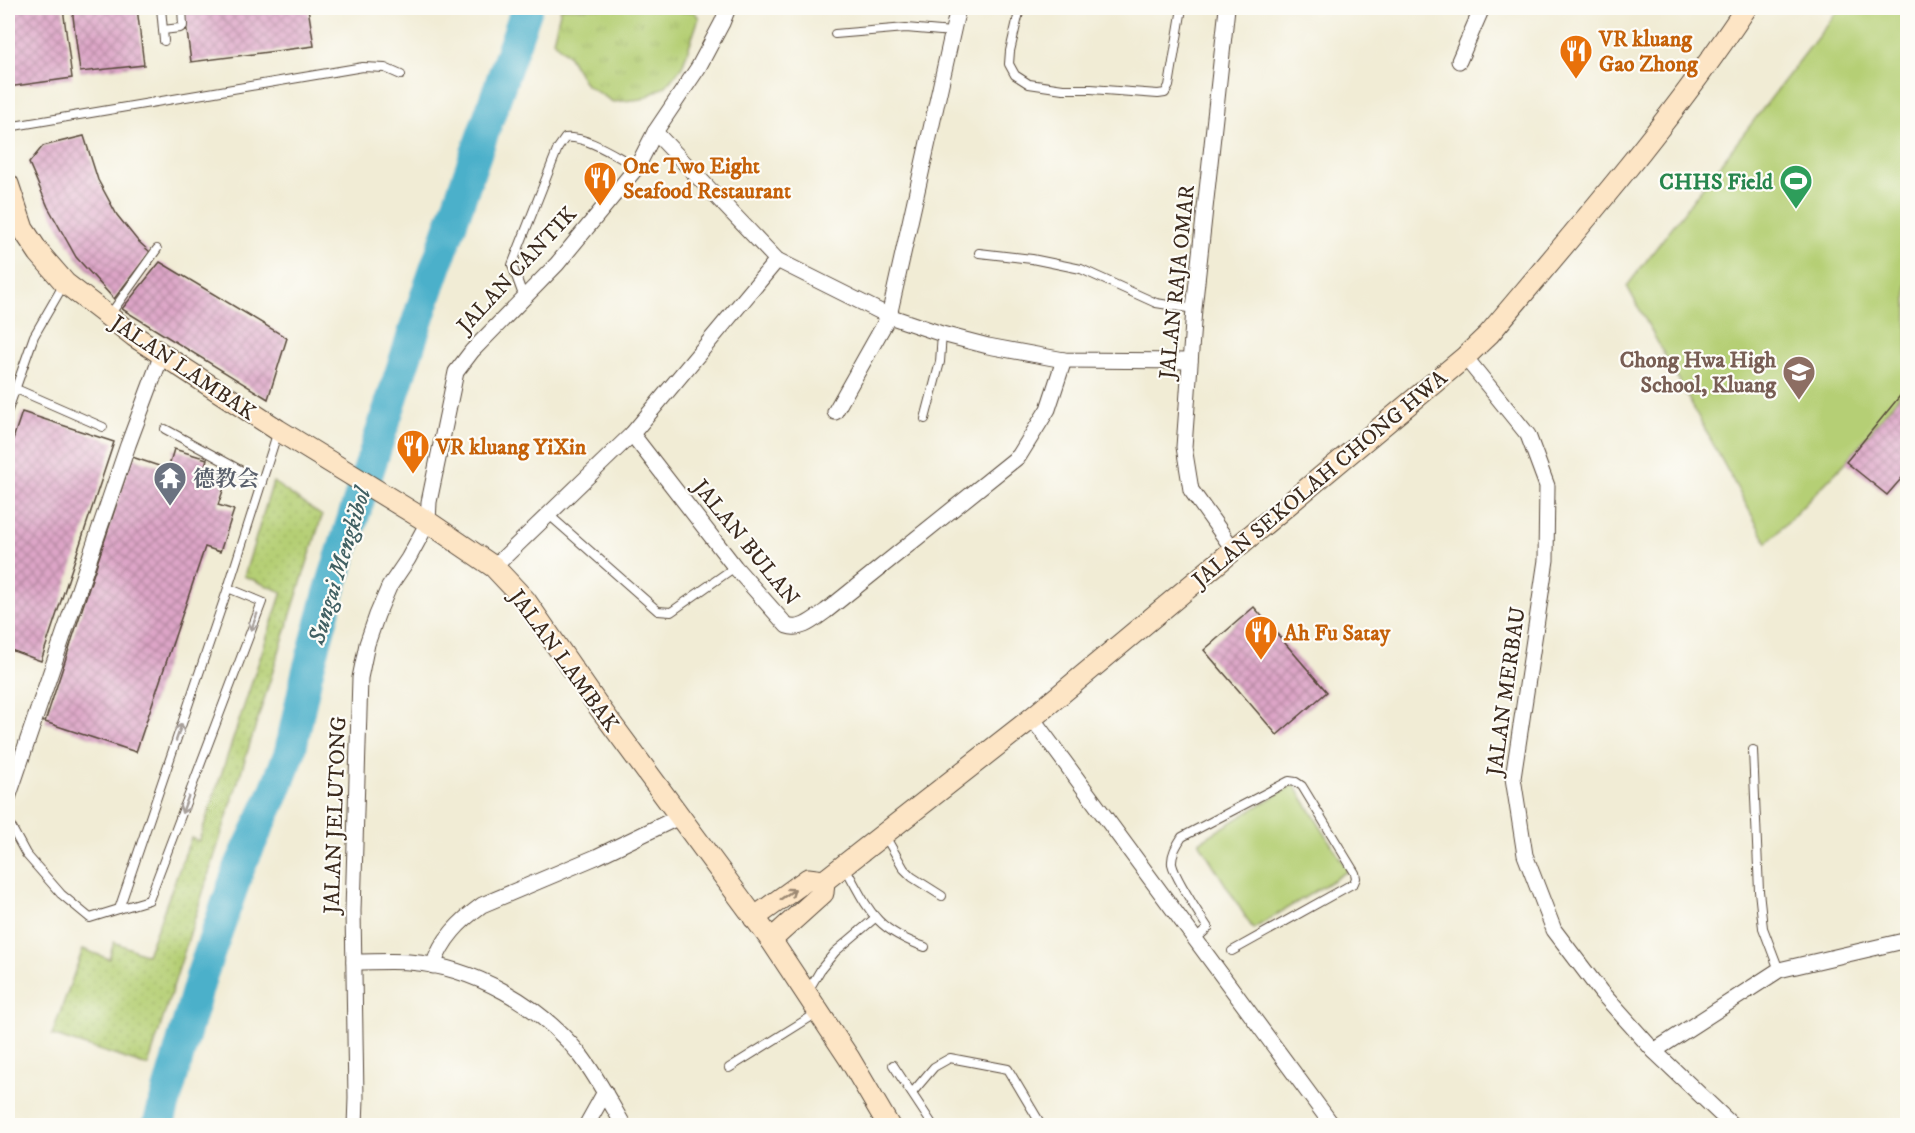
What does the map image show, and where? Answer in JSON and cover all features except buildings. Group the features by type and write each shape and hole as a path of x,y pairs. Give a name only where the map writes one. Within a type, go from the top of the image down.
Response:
{"street":[{"name":"JALAN CANTIK","path":"428,522 429,502 456,372 472,351 556,264 636,167 655,132 698,68 728,8"},
{"path":"835,412 889,316 958,8"},
{"name":"JALAN RAJA OMAR","path":"1227,8 1194,309 1184,447 1191,490 1233,549"},
{"path":"1459,61 1482,8"},
{"name":"JALAN SEKOLAH CHONG HWA","path":"754,918 808,879 824,880 1032,718 1465,357 1489,334 1657,132 1746,8"},
{"path":"655,132 777,260 889,316 942,334 988,346 1064,360 1190,361"},
{"name":"JALAN LAMBAK","path":"8,184 23,229 39,253 65,283 134,336 278,430 428,522 494,567 525,600 599,707 771,940 849,1058 889,1125"},
{"path":"494,567 632,434 777,260"},
{"path":"8,798 124,456 162,354"},
{"name":"JALAN MERBAU","path":"1465,357 1528,435 1547,486 1546,560 1513,778 1525,855 1554,930 1600,992 1654,1051 1733,1125"},
{"name":"JALAN BULAN","path":"632,434 735,567 787,626 793,628 805,626 1019,456 1048,409 1064,360"},
{"name":"JALAN JELUTONG","path":"355,1125 353,911 360,678 367,644 389,587 408,559 428,522"},
{"path":"1032,718 1333,1125"},
{"path":"433,966 450,933 482,905 596,857 681,816"},
{"name":"JALAN SEKOLAH CHONG HWA","path":"771,940 823,893 824,880"},
{"path":"1654,1051 1779,970 1908,940"},
{"path":"354,962 409,962 433,966 458,972 491,985 517,1000 561,1034 581,1057 624,1125"},
{"path":"586,1125 605,1092"}],"lane":[{"path":"161,8 164,41"},
{"path":"163,30 183,26 182,8"},
{"path":"1020,8 1010,51 1010,64 1015,75 1029,84 1063,89 1158,94 1164,93 1169,86 1182,8"},
{"path":"835,34 906,28 952,32"},
{"path":"8,127 363,68 385,68 401,75"},
{"path":"524,298 512,265 558,148 565,138 573,137 586,141 636,167"},
{"path":"109,316 157,249"},
{"path":"979,253 1032,259 1081,269 1156,303 1194,309"},
{"path":"8,410 34,336 65,283"},
{"path":"925,419 940,362 942,334"},
{"path":"14,388 103,427"},
{"path":"165,429 262,482"},
{"path":"119,909 228,588 278,430"},
{"path":"548,514 658,611 670,612 735,567"},
{"path":"8,821 26,854 61,894 90,918 149,900 262,602 228,588"},
{"path":"1753,750 1759,891 1763,928 1779,970"},
{"path":"1196,939 1208,928 1176,874 1172,863 1173,853 1182,837 1289,781 1296,782 1302,786 1355,873 1354,884 1232,951"},
{"path":"884,834 904,869 912,877 942,896"},
{"path":"844,865 878,922 894,934 924,947"},
{"path":"807,993 821,969 835,952 875,918"},
{"path":"729,1068 819,1012"},
{"path":"912,1093 934,1067 950,1058 1008,1069 1042,1125"},
{"path":"893,1065 931,1125"}],"green space":[{"path":"561,8 683,8 682,12 694,11 699,18 682,67 666,86 642,99 613,102 586,85 568,55 553,41"},
{"name":"CHHS Field","path":"1840,8 1907,8 1907,386 1846,462 1767,543 1627,286"},
{"path":"273,482 322,516 148,1066 52,1035 83,949 109,959 114,942 147,955 191,838 199,841 282,592 244,576"},
{"path":"1294,784 1348,871 1253,929 1199,842"}],"waterway":[{"name":"Sungai Mengkibol","path":"158,1126 202,974 240,866 272,798 290,752 307,674 330,590 422,307 527,8"}],"place":[{"name":"VR kluang Gao Zhong","path":"1576,80"},
{"name":"One Two Eight Seafood Restaurant","path":"600,207"},
{"name":"CHHS Field","path":"1796,210"},
{"name":"Chong Hwa High School, Kluang","path":"1799,401"},
{"name":"VR kluang YiXin","path":"413,475"},
{"name":"德教会","path":"170,507"},
{"name":"Ah Fu Satay","path":"1261,661"}]}
